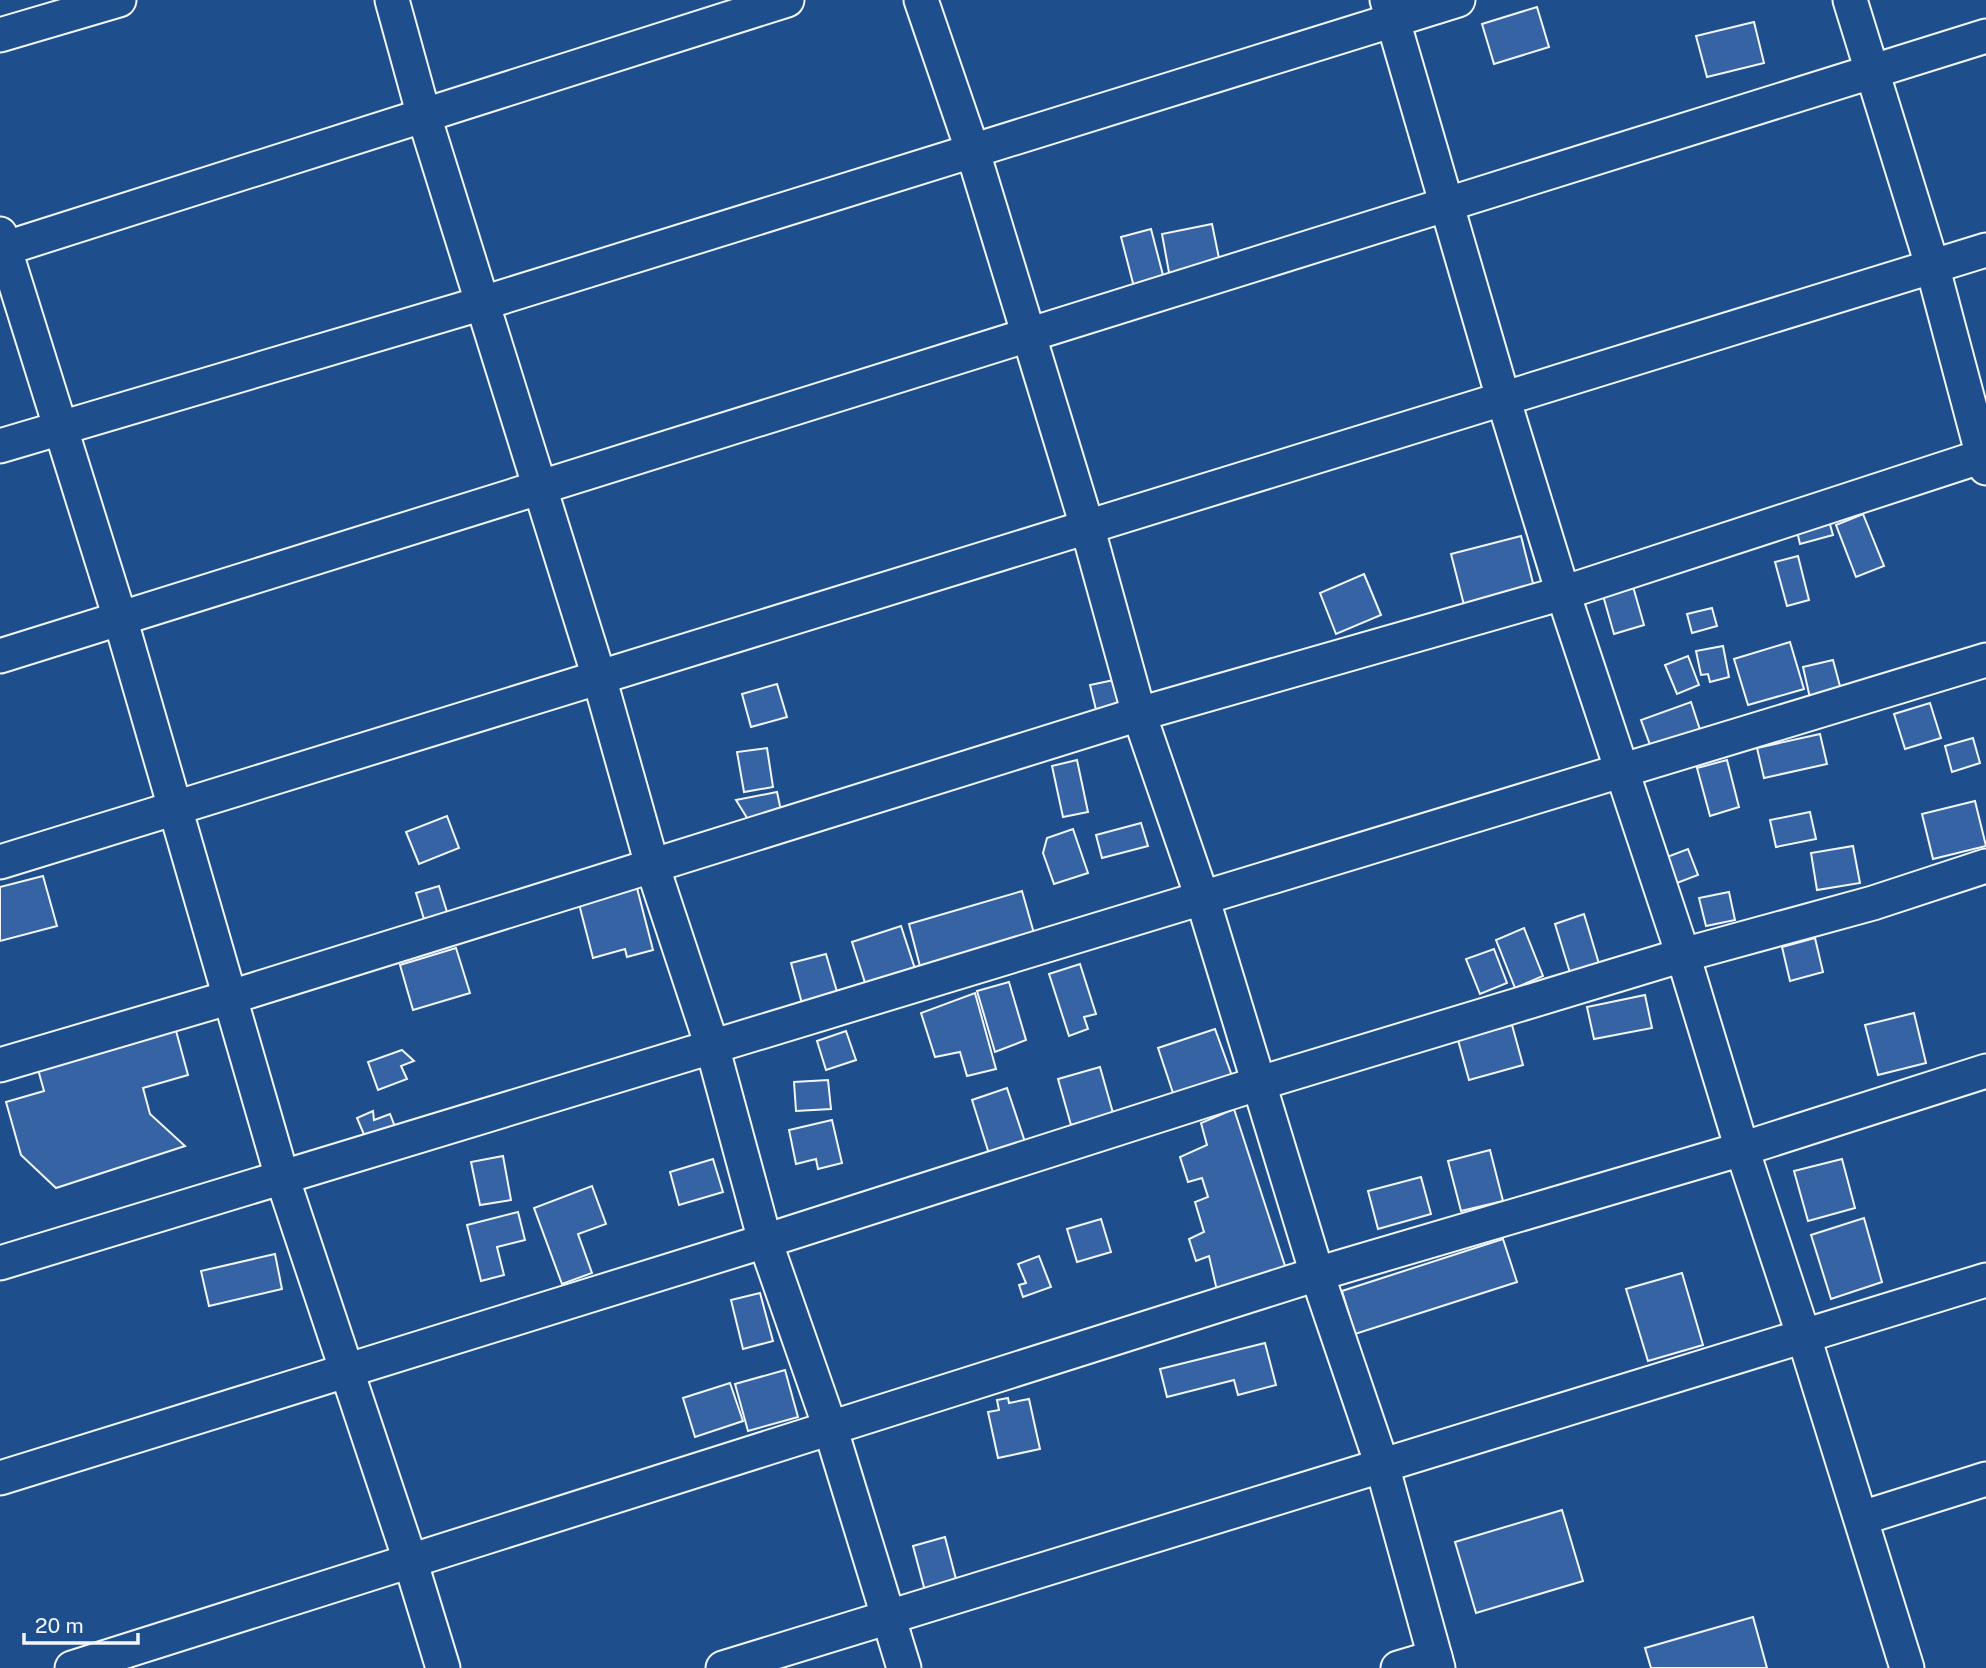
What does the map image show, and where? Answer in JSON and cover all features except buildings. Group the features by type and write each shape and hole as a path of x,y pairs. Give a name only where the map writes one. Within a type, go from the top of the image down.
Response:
{"street":[{"path":"0,36 119,0"},
{"path":"392,0 424,116 599,677 652,866 712,1046 765,1241 830,1427 904,1668"},
{"path":"443,1668 410,1560 282,1177 120,618 2,244 424,116 787,0"},
{"path":"921,0 972,149 1087,526 1139,714 1202,897 1317,1274 1382,1465 1437,1662 1398,1668"},
{"path":"0,446 483,303 972,149 1390,10 1458,0"},
{"path":"0,1065 231,997 1139,714 1563,593 1985,459 1932,265 1850,0"},
{"path":"1390,10 1563,593 1683,955 1907,1668"},
{"path":"0,656 1986,36"},
{"path":"0,862 1986,250"},
{"path":"0,1263 1986,660"},
{"path":"0,1478 765,1241 1260,1083 1683,955 1873,903 1986,866"},
{"path":"72,1668 1317,1274 1742,1149 1986,1071"},
{"path":"723,1668 1986,1280"},
{"path":"1861,1518 1986,1479"}]}
